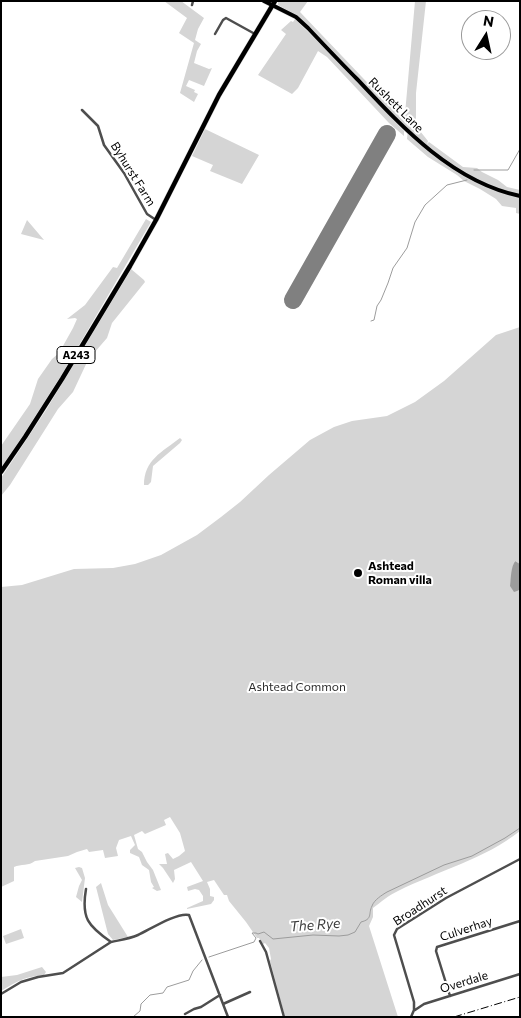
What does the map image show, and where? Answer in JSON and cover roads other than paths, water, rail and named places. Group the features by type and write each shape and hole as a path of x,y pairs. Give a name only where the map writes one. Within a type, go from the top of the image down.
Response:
{"highway":[{"name":"A243","path":"1,472 62,380 130,266 156,220 219,95 274,3"}],"main road":[{"name":"Rushett Lane","path":"264,1 274,3 296,17 399,124 436,156 490,188 520,196"}],"street":[{"path":"192,5 194,1"},
{"path":"215,34 226,18 255,34"},
{"name":"Byhurst Farm","path":"82,110 98,126 104,145 124,173 147,214 156,220"},
{"name":"Broadhurst","path":"411,1017 414,1010 414,1002 394,935 397,929 446,898 520,859"},
{"path":"86,889 85,913 87,920 95,930 111,942"},
{"path":"1,994 21,982 63,973 111,942 137,936 178,916 187,914 190,916 228,1017"},
{"name":"Culverhay","path":"450,996 436,951 437,947 520,921"},
{"path":"260,941 266,952 284,1017"},
{"name":"Overdale","path":"414,1010 421,1005 520,974"},
{"path":"223,1004 250,992"},
{"path":"185,1014 220,995"},
{"path":"414,1002 421,1005"}],"waterway":[{"path":"474,170 508,170 520,149"},
{"path":"371,321 374,320 377,306 393,268 407,248 415,222 425,205 447,185 467,180"},
{"name":"The Rye","path":"209,957 254,942 256,938 252,933 264,932 273,939 313,935 348,935 355,932 361,922 369,918 373,904 385,893 444,865 472,856 520,828"},
{"name":"The Rye","path":"133,1017 140,1011 141,1004 150,995 163,993 167,987 189,980 193,971 202,960"}],"railway":[{"path":"454,1017 520,997"}],"place":[{"name":"Ashtead Roman villa","path":"358,573"}],"park label":[{"name":"Ashtead Common","path":"297,687"}]}
